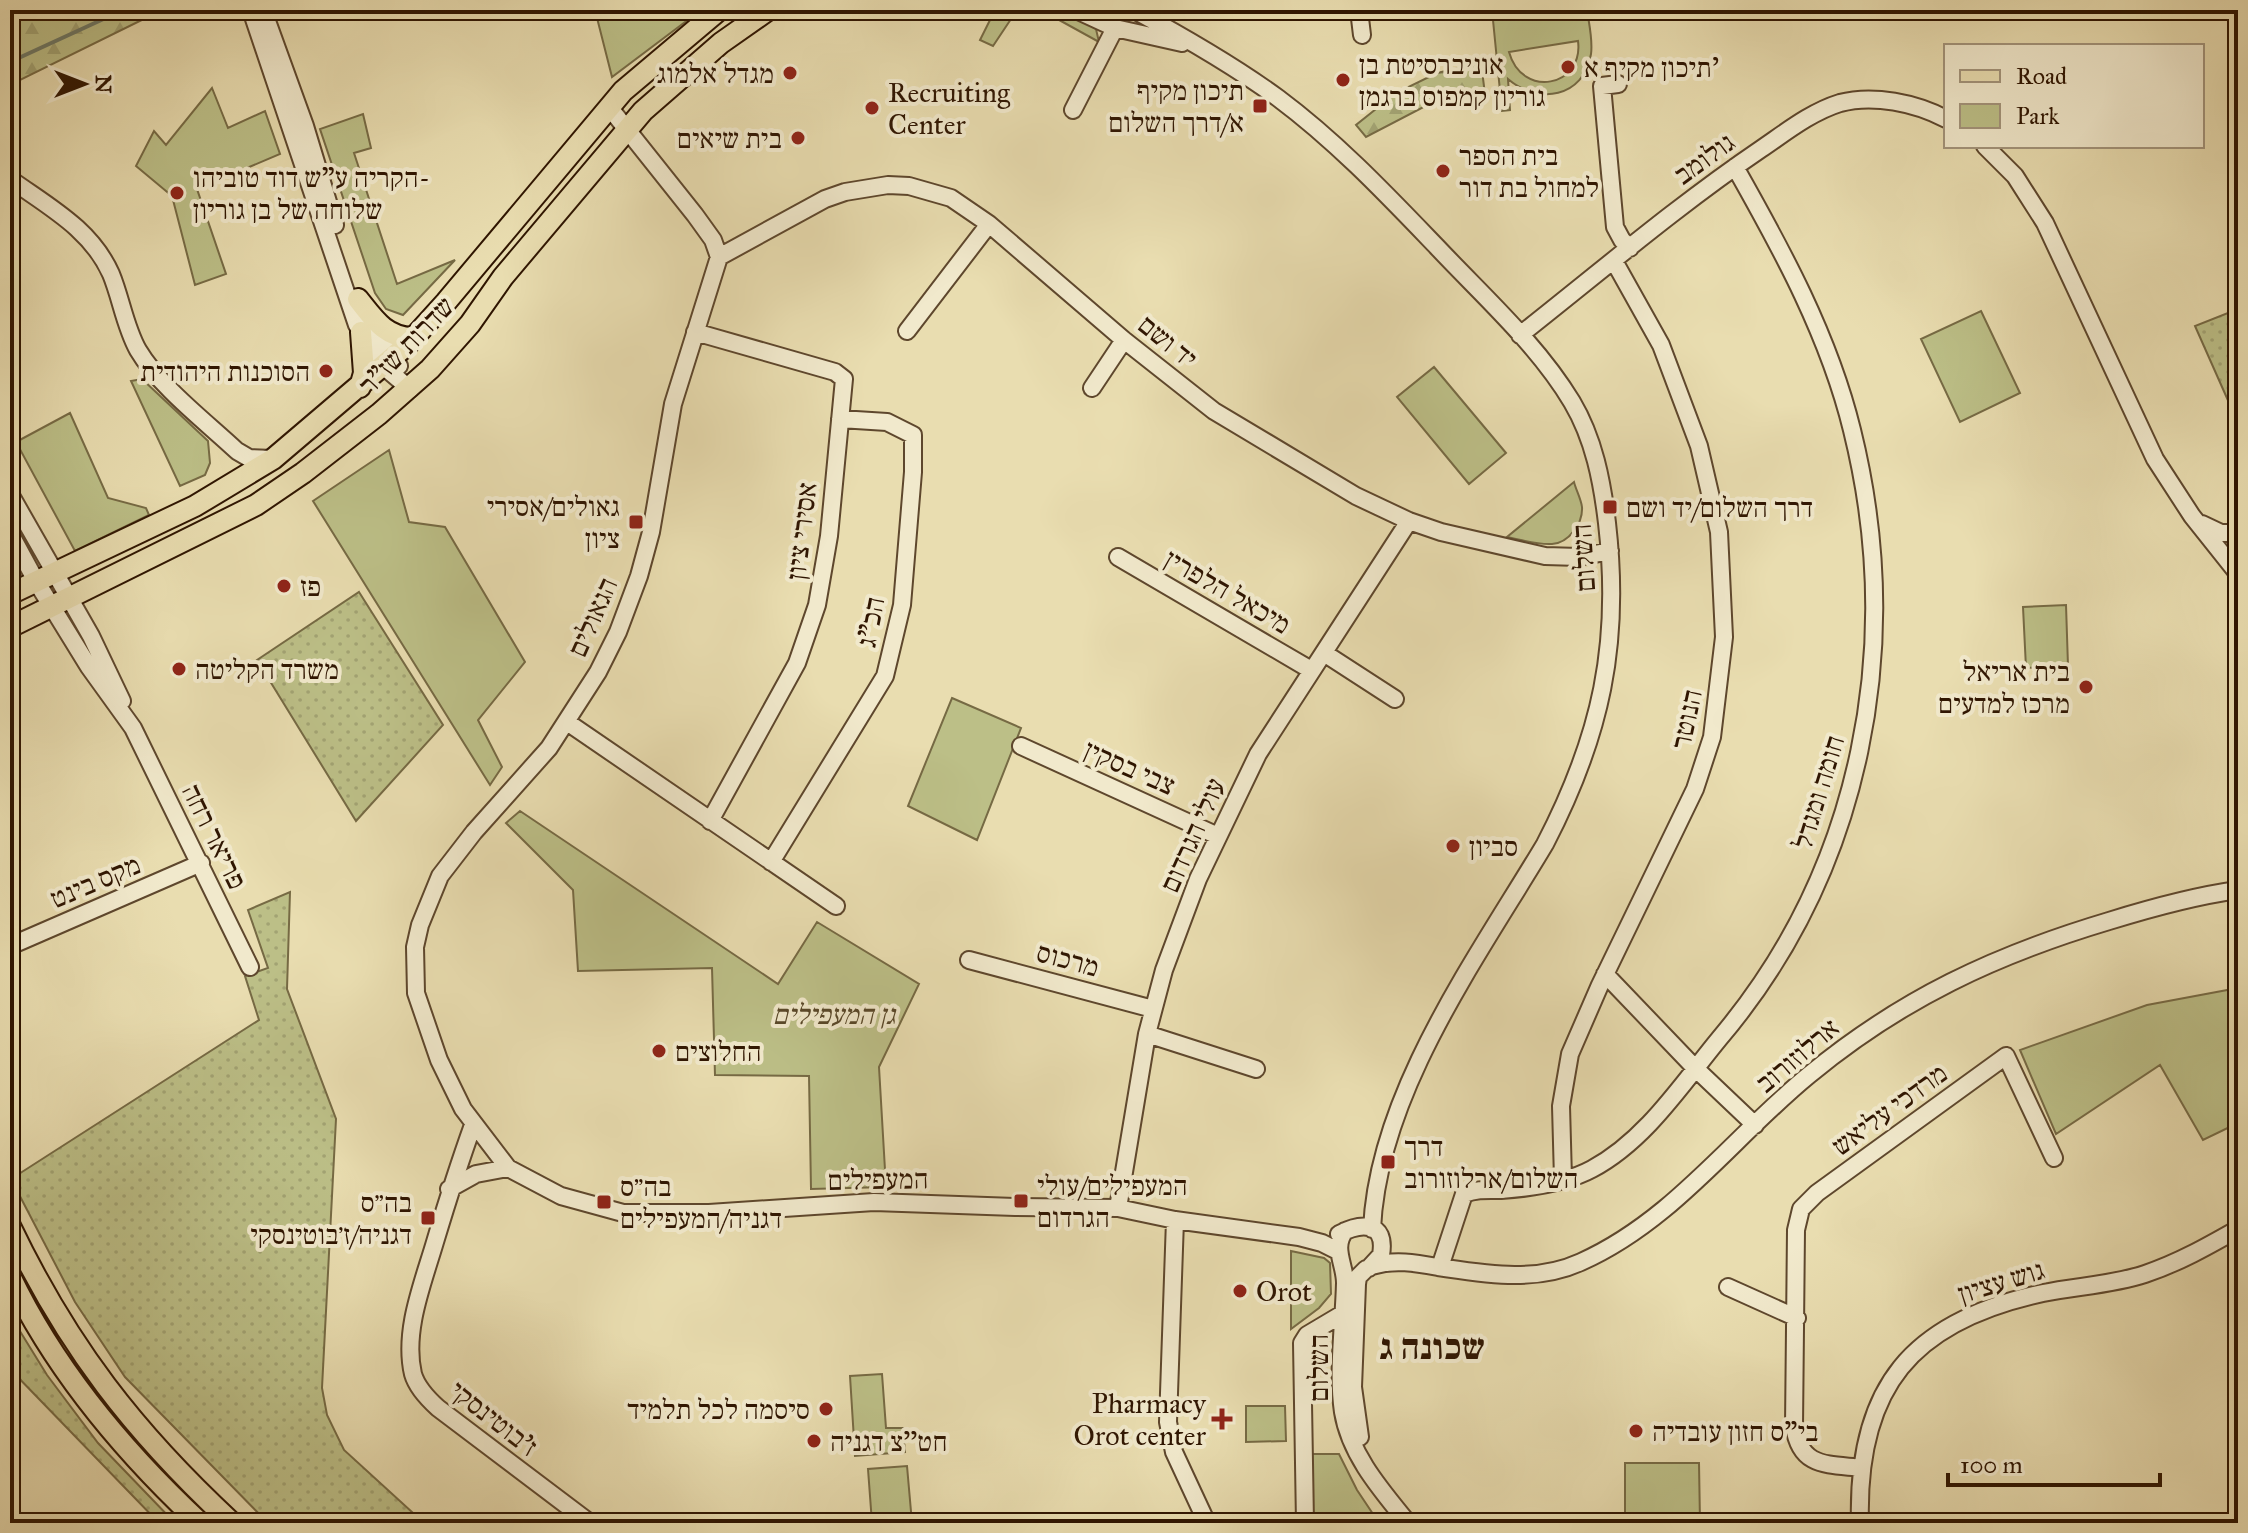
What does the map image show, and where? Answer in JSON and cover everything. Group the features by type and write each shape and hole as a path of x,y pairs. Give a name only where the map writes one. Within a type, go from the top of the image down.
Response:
{"main road":[{"name":"שדרות שז\"ר","path":"10,594 184,511 230,487 273,459 360,387 412,338 446,302 609,107 658,60 719,10"},
{"name":"שדרות שז\"ר","path":"10,627 256,505 314,465 410,389 470,324 503,277 643,111 721,43 768,10"},
{"path":"358,299 382,329 412,338"},
{"path":"360,387 364,373 361,332"},
{"path":"10,1226 35,1278 108,1391 150,1442 232,1523"},
{"path":"10,1276 46,1339 90,1405 133,1457 200,1523"}],"street":[{"path":"251,10 361,332 410,389"},
{"path":"263,10 305,126 358,299 388,361"},
{"name":"השלום","path":"1076,10 1115,28 1203,48"},
{"name":"השלום","path":"1134,10 1203,48 1279,99 1351,160 1520,335 1564,390 1589,437 1600,474 1610,551 1612,614 1605,682 1594,728 1545,844 1419,1060 1363,1216 1348,1229"},
{"path":"1359,10 1362,35"},
{"path":"1073,110 1115,28"},
{"path":"1618,84 1602,86 1615,227 1630,248"},
{"name":"גולומב","path":"1520,335 1735,167 1818,111 1842,102 1870,100 1904,103 1944,118"},
{"path":"609,107 713,240 719,257"},
{"path":"1987,148 2015,176 2045,223 2155,459 2192,516 2237,573"},
{"name":"חומה ומגדל","path":"1440,1267 1464,1194 1563,1179 1591,1169 1633,1139 1695,1068 1758,988 1810,897 1849,796 1873,673 1875,633 1871,539 1864,484 1835,375 1809,309 1779,244 1735,167"},
{"path":"10,179 82,230 99,250 112,276 138,349 167,385 237,451 249,458 273,459"},
{"name":"יד ושם","path":"719,257 825,199 845,192 888,185 909,186 951,198 989,224 1124,340 1214,411 1356,496 1441,532 1545,556 1579,557 1610,551"},
{"path":"907,331 989,224"},
{"name":"הגאולים","path":"473,1125 448,1083 421,1013 414,968 417,936 429,897 440,876 474,832 549,748 598,672 618,632 651,532 673,404 719,257"},
{"name":"הנוטר","path":"1563,1179 1560,1126 1562,1088 1570,1054 1605,974 1695,789 1712,737 1724,637 1719,532 1699,446 1661,345 1614,261"},
{"name":"אסירי ציון","path":"695,332 835,372 844,379 823,574 808,633 776,704 710,821"},
{"path":"1092,388 1124,340"},
{"name":"הכ\"ג","path":"771,862 885,676 902,605 913,435 887,422 840,419"},
{"path":"230,487 240,467 237,451"},
{"name":"פריאר רחה","path":"10,494 45,577 52,608 133,728"},
{"path":"2192,516 2207,528 2221,533 2238,533"},
{"name":"עולי הגרדום","path":"1118,1208 1153,1009 1179,930 1218,836 1258,754 1409,521"},
{"name":"פריאר רחה","path":"10,533 45,577 71,599 109,670 133,728 250,967"},
{"path":"2237,573 2233,560 2238,542"},
{"name":"מיכאל הלפרין","path":"1118,557 1311,670"},
{"path":"1324,653 1395,699"},
{"path":"567,722 836,906"},
{"name":"צבי בסקין","path":"1021,746 1218,836"},
{"name":"מקס בינט","path":"10,946 201,863"},
{"name":"ארלוזורוב","path":"1369,1267 1391,1262 1414,1263 1519,1276 1578,1264 1626,1239 1667,1208 1809,1075 1869,1030 1952,980 2029,946 2071,932 2160,906 2238,890"},
{"name":"מרכוס","path":"969,960 1153,1009"},
{"path":"1605,974 1755,1125"},
{"path":"1147,1034 1256,1069"},
{"name":"מרדכי עליאש","path":"1862,1468 1815,1461 1803,1454 1797,1443 1794,1426 1796,1230 1801,1209 1817,1193 2006,1056 2054,1158"},
{"name":"המעפילים","path":"473,1125 508,1168 561,1196 623,1213 709,1213 874,1202 1118,1208 1175,1220 1310,1239 1331,1237 1348,1229"},
{"name":"ז'בוטינסקי","path":"473,1125 449,1189 423,1280 412,1329 410,1352 414,1377 426,1397 438,1408 590,1523"},
{"path":"449,1189 476,1174 508,1168"},
{"name":"השלום","path":"1377,1234 1379,1177"},
{"path":"1175,1220 1168,1422 1174,1452 1207,1523"},
{"path":"1366,1226 1377,1234 1381,1255 1369,1267 1354,1269 1340,1254 1341,1237 1348,1229 1366,1226"},
{"name":"גוש עציון","path":"1860,1523 1862,1468 1872,1424 1885,1392 1901,1366 1922,1344 1944,1328 1974,1313 2008,1302 2144,1275 2179,1261 2238,1229"},
{"name":"ארלוזורוב","path":"1377,1234 1391,1254 1414,1263"},
{"name":"המעפילים","path":"1310,1239 1340,1254"},
{"name":"השלום","path":"1340,1254 1344,1267 1343,1414 1370,1474 1408,1523"},
{"name":"השלום","path":"1369,1267 1358,1277 1357,1284 1353,1387 1358,1430 1370,1474"},
{"path":"1728,1287 1797,1318"},
{"path":"1305,1523 1302,1343 1314,1329 1344,1313"}],"green space":[{"path":"10,10 162,10 10,85"},
{"path":"595,10 701,10 612,77"},
{"path":"995,10 1017,10 993,46 980,40"},
{"path":"1041,10 1063,13 1083,21 1096,29 1099,42"},
{"path":"1492,10 1587,10 1591,54 1587,69 1579,80 1570,88 1546,94 1520,87 1508,79 1510,110 1502,111","holes":["1578,41 1572,69 1562,77 1538,81 1526,77 1516,67 1509,52"]},
{"path":"1481,63 1485,94 1435,101 1366,137 1356,125 1396,93 1437,73"},
{"path":"212,88 228,128 265,111 280,154 197,189 226,274 195,285 172,196 136,166 154,131 166,145"},
{"path":"363,114 371,148 354,153 397,284 455,260 403,315 386,309 375,293 320,129"},
{"path":"2238,309 2238,423 2195,326"},
{"path":"1981,311 2020,393 1960,422 1921,339"},
{"path":"1434,367 1506,453 1469,484 1397,397"},
{"path":"142,379 208,441 210,463 205,475 180,486 131,381"},
{"path":"70,413 108,498 146,508 149,515 75,551 16,442"},
{"path":"389,450 409,522 445,527 525,662 478,720 502,767 490,785 313,501"},
{"path":"1574,482 1582,513 1569,536 1558,543 1546,544 1507,537"},
{"path":"359,592 443,725 356,821 257,660"},
{"path":"2066,605 2068,666 2026,668 2023,607"},
{"path":"952,698 1021,728 977,840 908,806"},
{"name":"גן המעפילים","path":"520,811 778,984 817,922 919,984 879,1067 886,1187 811,1189 809,1076 715,1075 712,968 578,971 573,890 506,823"},
{"path":"290,892 287,989 336,1119 322,1388 327,1415 344,1450 424,1523 268,1523 125,1377 75,1302 11,1179 259,1020 245,976 268,968 248,910"},
{"path":"2238,988 2238,1123 2203,1140 2160,1065 2056,1134 2020,1050 2147,1005"},
{"path":"1291,1251 1324,1258 1330,1263 1331,1294 1319,1308 1291,1329"},
{"path":"10,1315 47,1375 98,1443 175,1523 159,1523 10,1369"},
{"path":"882,1374 886,1428 903,1428 905,1452 855,1456 850,1376"},
{"path":"1246,1406 1285,1406 1286,1441 1246,1442"},
{"path":"1312,1454 1339,1454 1357,1490 1379,1523 1313,1523"},
{"path":"1625,1463 1699,1463 1700,1523 1625,1523"},
{"path":"907,1466 912,1523 872,1523 868,1469"}],"waterway":[{"path":"10,62 123,10"}],"place":[{"name":"תיכון מקיף א'","path":"1568,67"},
{"name":"מגדל אלמוג","path":"790,73"},
{"name":"אוניברסיטת בן גוריון קמפוס ברגמן","path":"1343,80"},
{"name":"תיכון מקיף א/דרך השלום","path":"1260,106"},
{"name":"Recruiting Center","path":"872,108"},
{"name":"בית שיאים","path":"798,138"},
{"name":"בית הספר למחול בת דור","path":"1443,171"},
{"name":"הקריה ע\"ש דוד טוביהו- שלוחה של בן גוריון","path":"177,193"},
{"name":"הסוכנות היהודית","path":"326,371"},
{"name":"דרך השלום/יד ושם","path":"1610,507"},
{"name":"גאולים/אסירי ציון","path":"636,522"},
{"name":"פז","path":"284,586"},
{"name":"משרד הקליטה","path":"179,669"},
{"name":"בית אריאל מרכז למדעים","path":"2086,687"},
{"name":"סביון","path":"1453,846"},
{"name":"החלוצים","path":"659,1051"},
{"name":"דרך השלום/ארלוזורוב","path":"1388,1162"},
{"name":"המעפילים/עולי הגרדום","path":"1021,1201"},
{"name":"בה״ס דגניה/המעפילים","path":"604,1202"},
{"name":"בה״ס דגניה/ז׳בוטינסקי","path":"428,1218"},
{"name":"Orot","path":"1240,1291"},
{"name":"סיסמה לכל תלמיד","path":"826,1409"},
{"name":"Pharmacy Orot center","path":"1222,1419"},
{"name":"בי\"ס חזון עובדיה","path":"1636,1431"},
{"name":"חט''צ דגניה","path":"814,1441"}],"district":[{"name":"שכונה ג","path":"1432,1346"}]}
